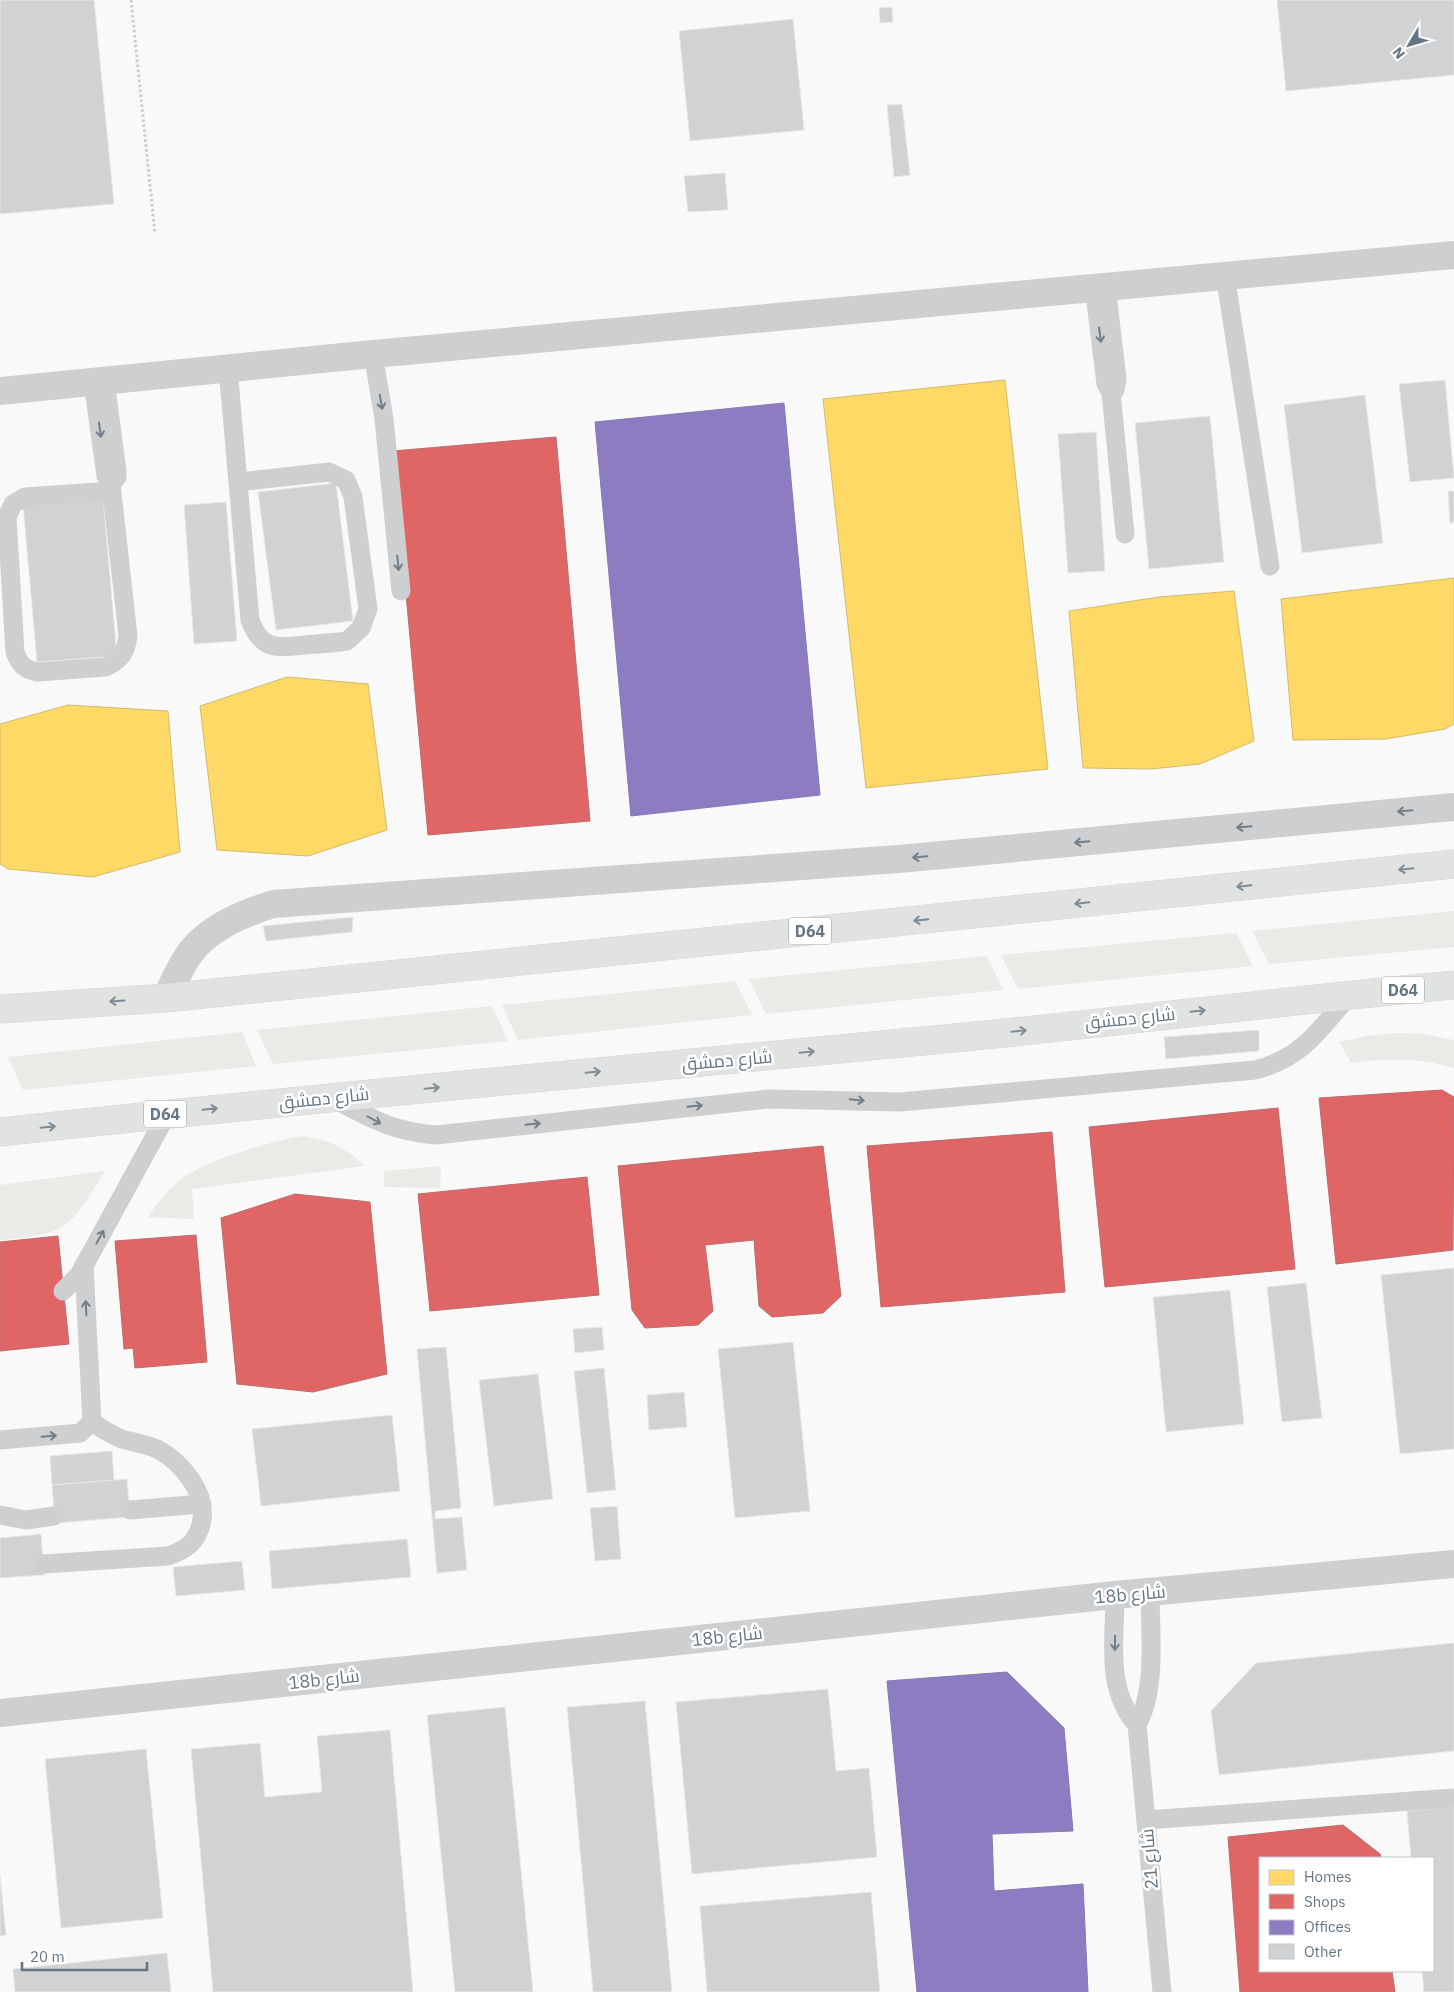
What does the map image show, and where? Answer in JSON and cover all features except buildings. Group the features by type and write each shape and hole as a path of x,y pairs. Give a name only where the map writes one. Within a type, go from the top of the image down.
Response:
{"main road":[{"name":"D64","path":"1,1008 166,998 1454,864"},
{"name":"شارع دمشق","path":"0,1132 970,1036 1351,994 1454,985"}],"street":[{"path":"0,392 373,354 1225,274 1454,255"},
{"path":"166,998 188,956 200,943 219,928 244,914 273,904 899,859 1454,807"},
{"path":"1425,988 1454,999"},
{"name":"18b شارع","path":"0,1713 1115,1595 1454,1564"}],"lane":[{"path":"1225,274 1270,566"},
{"path":"1100,286 1106,384 1111,393 1125,534"},
{"path":"373,354 384,419 401,591"},
{"path":"228,368 250,620 256,634 267,644 277,648 347,642 361,628 368,609 354,497 346,480 330,472 238,482"},
{"path":"99,381 106,476 111,487 128,636 123,656 115,663 106,667 38,672 30,670 23,666 14,652 7,516 9,510 25,497 111,487"},
{"path":"331,1098 382,1125 411,1133 436,1135 760,1100 845,1099 900,1102 1255,1070 1277,1064 1305,1046 1351,994"},
{"path":"63,1291 73,1283 84,1265 167,1114"},
{"path":"84,1265 92,1422"},
{"path":"0,1440 80,1433 92,1422"},
{"path":"43,1564 168,1556 183,1551 194,1542 201,1528 202,1504 188,1476 175,1462 159,1450 115,1436 92,1422"},
{"path":"130,1510 202,1504"},
{"path":"0,1516 26,1520 54,1516"},
{"name":"شارع 21","path":"1150,1592 1148,1693 1137,1725 1162,1992"},
{"path":"1115,1595 1114,1681 1122,1705 1137,1725"},
{"path":"1146,1820 1454,1798"}],"path":[{"path":"132,0 155,234"}],"shaded area":[{"path":"1454,911 1454,947 1269,964 1252,931"},
{"path":"1236,933 1253,966 1018,989 1001,955"},
{"path":"987,956 1003,990 766,1014 749,979"},
{"path":"735,981 752,1015 518,1040 502,1005"},
{"path":"492,1006 508,1041 273,1064 257,1030"},
{"path":"242,1032 256,1066 23,1090 8,1057"},
{"path":"1395,1033 1423,1034 1454,1040 1454,1068 1416,1060 1377,1060 1351,1063 1339,1042"},
{"path":"303,1136 336,1145 351,1154 364,1166 192,1189 194,1219 148,1217 168,1191 201,1167 228,1156 280,1140"},
{"path":"441,1166 440,1188 384,1187 384,1171"},
{"path":"105,1171 83,1205 65,1225 41,1235 0,1240 0,1185"}]}
